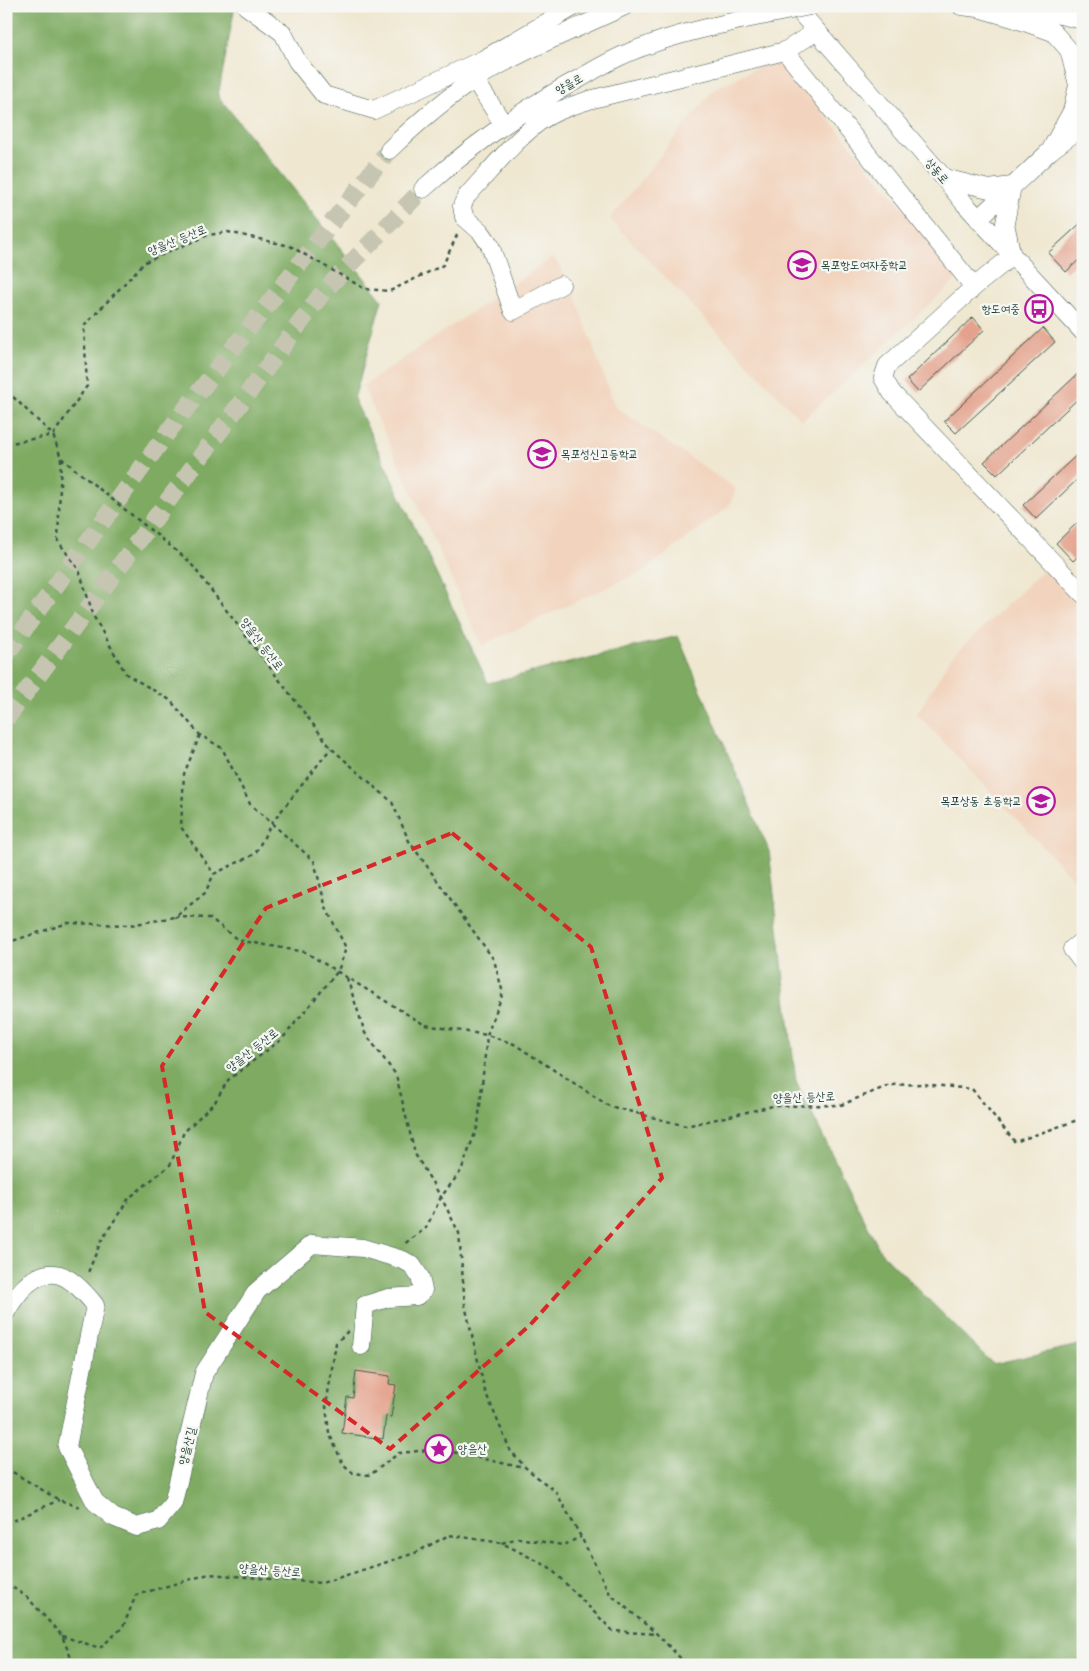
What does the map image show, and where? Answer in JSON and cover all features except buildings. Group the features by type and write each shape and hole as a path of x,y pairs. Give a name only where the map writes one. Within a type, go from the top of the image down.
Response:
{"street":[{"path":"246,6 283,33 297,61 324,95 374,110 484,59 575,6"},
{"path":"389,150 415,125 475,80 516,57 626,6"},
{"name":"상동로","path":"795,6 978,219 1083,332"},
{"name":"양을로","path":"423,189 446,168 545,97 621,56 680,34 810,6"},
{"path":"961,6 978,8 1014,18 1053,32 1069,50 1078,85 1072,112 1050,151"},
{"path":"1017,6 1083,20"},
{"path":"561,285 513,311 490,245 481,232 464,218 462,206 466,196 520,140 540,121 562,109 589,100 784,51 817,31"},
{"path":"784,51 974,287"},
{"path":"475,80 504,125"},
{"path":"978,219 1050,151 1083,126"},
{"path":"944,178 988,189 1012,186"},
{"path":"1012,186 1005,223 1012,256 974,287 887,366 883,378 892,392 1083,594"},
{"name":"양을산길","path":"6,1312 17,1293 41,1275 60,1275 81,1289 96,1305 67,1447 95,1502 113,1517 137,1527 158,1521 173,1503 204,1373 257,1291 312,1244 363,1248 404,1260 412,1265 420,1277 423,1290 417,1296 388,1298 365,1305 361,1346"}],"path":[{"name":"양을산 등산로","path":"53,435 87,386 84,326 145,262 208,234 228,232 290,246 365,289 390,290 444,265 464,218"},
{"name":"양을산 등산로","path":"6,394 10,395 53,435 61,458 58,541 80,570 94,617 126,674 170,700 200,735 222,748 250,804 314,861 326,908 346,948 338,971 282,1039 228,1080 215,1102 184,1132 170,1165 129,1198 101,1241 81,1289"},
{"path":"6,444 53,435"},
{"name":"양을산 등산로","path":"61,458 189,561 331,748 392,802 410,841 494,960 503,993 487,1036 478,1126 461,1171 441,1197 426,1228 388,1256"},
{"path":"200,735 184,774 181,827 214,874 255,854 271,824 331,748"},
{"name":"양을산 등산로","path":"175,917 205,893 214,874"},
{"name":"양을산 등산로","path":"6,943 68,924 130,925 175,917 210,918 238,940 305,952 424,1025 487,1036 514,1044 609,1106 686,1126 773,1106 841,1105 890,1085 922,1084 972,1089 1015,1142 1083,1118"},
{"path":"347,977 365,1033 396,1075 415,1154 441,1197 459,1233 465,1305 485,1391 510,1450 526,1468 556,1492 610,1594 657,1634 687,1665"},
{"path":"363,1326 355,1327 346,1332 336,1343 326,1406 329,1433 343,1464 353,1473 370,1475 399,1453 439,1449 526,1468"},
{"path":"6,1468 59,1500 86,1508"},
{"path":"6,1524 59,1500"},
{"name":"양을산 등산로","path":"62,1636 100,1648 123,1627 136,1595 209,1574 322,1583 415,1553 449,1535 502,1543 549,1567 613,1630 657,1634"},
{"name":"양을산 등산로","path":"502,1543 518,1538 563,1545 581,1537"},
{"path":"6,1583 27,1597 62,1636 74,1665"}],"highlighted area":[{"path":"452,833 591,947 662,1178 530,1325 390,1449 205,1312 162,1066 266,908"}],"shaded area":[{"path":"778,57 959,277 802,421 610,219 714,89"},
{"path":"553,257 575,296 615,407 736,489 729,506 645,570 482,645 363,386"},
{"name":"목포상동 초등학교","path":"1047,567 1083,605 1083,889 917,714 950,659"}],"green space":[{"path":"6,6 235,6 218,96 382,300 354,399 488,683 678,636 769,851 796,1082 880,1251 993,1364 1083,1344 1083,1665 6,1665"}],"tunnel":[{"path":"6,654 170,429 389,150"},
{"path":"6,719 323,292 423,189"}],"place":[{"name":"목포항도여자중학교","path":"802,265"},
{"name":"항도여중","path":"1039,309"},
{"name":"목포성신고등학교","path":"542,454"},
{"name":"목포상동 초등학교","path":"1041,801"},
{"name":"양을산","path":"439,1449"}]}
